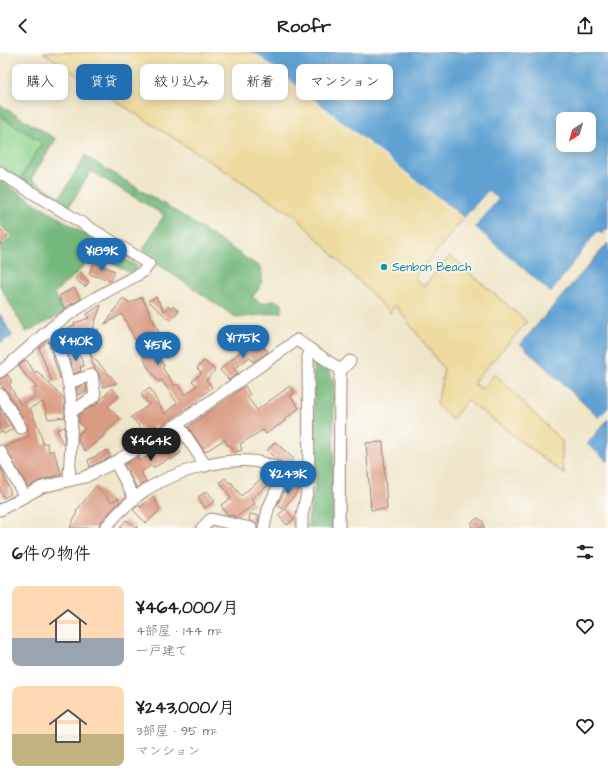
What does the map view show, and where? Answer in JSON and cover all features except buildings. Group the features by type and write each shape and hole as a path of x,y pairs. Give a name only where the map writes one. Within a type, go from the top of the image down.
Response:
{"street":[{"path":"0,173 149,264 142,272 88,302 51,328 26,352 0,372"},
{"path":"51,328 64,364 68,383 71,412 69,480"},
{"path":"0,510 42,487 85,477 115,462 178,424 297,340 341,370"},
{"path":"302,528 302,516 309,484 308,356 312,350"},
{"path":"339,528 341,370 350,361"},
{"path":"68,383 92,375 95,396 71,412"},
{"path":"0,394 21,428"},
{"path":"178,424 206,466"},
{"path":"0,451 25,497"},
{"path":"105,528 117,514 134,499 165,480 206,466 242,460 259,462 285,471 309,484"},
{"path":"115,462 134,499"},
{"path":"264,528 268,509 285,471"},
{"path":"202,528 211,519 251,528"}],"green space":[{"path":"0,105 56,139 31,179 60,197 85,156 177,212 261,268 261,284 252,297 262,304 274,300 282,304 282,312 237,318 141,253 164,215 91,171 68,208 20,179 42,143 0,116"},
{"path":"0,116 42,142 20,179 0,167"},
{"path":"0,181 138,267 130,273 95,254 74,276 54,293 65,313 26,332 0,286 0,247 11,236 0,225"},
{"path":"319,360 328,367 334,382 333,528 308,528 316,479 313,363"}],"sand":[{"name":"Senbon Beach","path":"43,52 252,52 267,64 232,64 232,100 288,100 288,80 296,86 296,100 313,100 464,218 414,278 424,286 450,256 527,322 473,383 482,389 495,374 562,441 562,464 565,475 467,400 452,420 437,405 444,369 395,305 390,313 295,216 114,100 132,100 132,64 76,64 76,75 68,69 68,64 61,64"}],"water":[{"path":"252,52 608,52 608,229 602,234 597,232 551,293 475,227 498,199 488,191 464,218 313,100 393,100 393,64 296,64 296,86 288,80 288,64 267,64"},
{"path":"608,243 608,408 599,418 520,344"},
{"path":"0,314 12,336 0,343"},
{"path":"608,419 608,462 587,444"}],"pier":[{"path":"250,52 259,56 269,64 265,64"},
{"path":"288,79 296,85 296,88 288,82"},
{"path":"311,100 315,100 464,218 488,191 498,199 475,227 551,293 597,232 602,234 608,229 608,232 602,236 597,234 550,295 473,228 495,200 488,194 466,220 463,220"},
{"path":"608,241 520,344 598,418 608,408 608,411 598,420 518,344"},
{"path":"608,417 587,444 608,462 608,464 585,444"}],"place":[{"name":"Senbon Beach","path":"384,267"}]}
